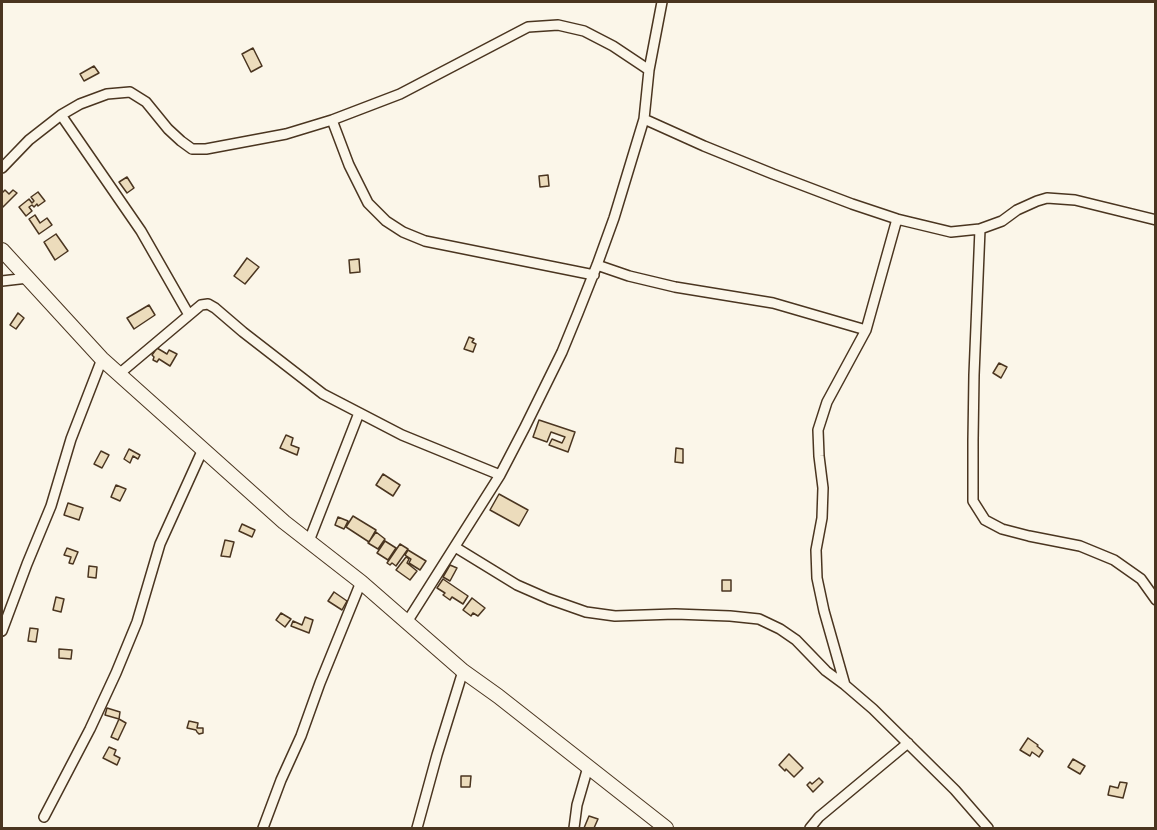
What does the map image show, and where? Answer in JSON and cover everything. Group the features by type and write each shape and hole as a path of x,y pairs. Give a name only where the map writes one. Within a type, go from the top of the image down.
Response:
{"main road":[{"path":"2,250 102,359 284,522 361,582 463,671 666,828"}],"street":[{"path":"407,622 500,475 562,352 595,270 644,119 649,70 662,2"},
{"path":"2,168 29,140 61,115 80,104 107,94 130,92 146,102 168,129 192,149 207,149 286,134 332,120 400,94 528,27 558,25 584,31 614,46 649,70"},
{"path":"61,115 141,231 189,315"},
{"path":"644,119 704,146 852,204 897,219 951,232 981,229 1002,221 1017,210 1047,198 1075,200 1155,220"},
{"path":"332,120 368,203 386,221 403,232 425,241 773,303 866,330"},
{"path":"845,685 817,578 816,549 822,518 823,488 818,430 826,402 866,330 897,219"},
{"path":"981,229 976,297 972,440 973,501 985,520 1002,529 1080,546 1114,560 1141,579 1155,600"},
{"path":"2,281 28,278"},
{"path":"119,374 201,305 208,304 323,394 402,435 500,475"},
{"path":"2,631 51,506 71,439 102,359"},
{"path":"309,541 359,413"},
{"path":"44,817 116,673 137,622 160,544 203,449"},
{"path":"455,547 517,585 586,612 615,616 675,614 730,616 759,619 780,629 796,640 826,671 845,685 908,743 955,790 988,828"},
{"path":"263,828 361,582"},
{"path":"417,828 436,755 463,671"},
{"path":"810,828 819,817 908,743"},
{"path":"574,828 577,805 588,767"}],"building":[{"path":"253,48 262,66 251,72 242,54"},
{"path":"94,66 99,73 84,81 80,74"},
{"path":"548,175 549,186 540,187 539,176"},
{"path":"127,177 134,188 127,193 119,182"},
{"path":"5,190 9,194 13,190 17,193 3,207 2,193"},
{"path":"38,192 45,201 38,206 37,204 29,207 32,211 26,216 19,207 29,199 32,203 34,201 31,197"},
{"path":"35,215 40,223 47,218 52,225 39,234 29,219"},
{"path":"56,234 68,251 55,260 44,242"},
{"path":"247,258 259,267 245,284 234,276"},
{"path":"359,259 360,272 350,273 349,260"},
{"path":"149,305 155,315 134,329 127,318"},
{"path":"18,313 24,318 16,329 10,325"},
{"path":"469,337 474,339 472,342 476,344 473,352 464,349"},
{"path":"157,348 167,354 169,350 177,354 170,366 159,359 157,362 153,360 152,355"},
{"path":"999,363 1007,367 1001,378 993,373"},
{"path":"539,420 575,432 568,452 549,445 552,439 562,443 565,437 551,432 547,442 533,437"},
{"path":"286,435 293,438 291,445 299,448 297,455 280,448"},
{"path":"676,448 683,449 683,463 675,462"},
{"path":"129,449 140,455 138,459 133,456 130,463 124,459"},
{"path":"101,451 109,455 102,468 94,464"},
{"path":"383,474 400,485 393,496 376,485"},
{"path":"116,485 126,489 120,501 111,497"},
{"path":"499,494 528,510 519,526 490,510"},
{"path":"68,503 83,508 79,520 64,515"},
{"path":"353,516 376,530 369,542 346,527"},
{"path":"338,517 348,521 344,529 335,525"},
{"path":"242,524 255,530 252,537 239,531"},
{"path":"376,532 385,539 378,549 368,543"},
{"path":"225,540 234,542 230,557 221,556"},
{"path":"385,541 396,548 388,560 377,553"},
{"path":"400,544 408,549 396,566 392,563 390,565 387,563"},
{"path":"67,548 78,552 73,564 69,563 71,557 64,555"},
{"path":"408,550 426,561 420,570 409,563 411,559 405,555"},
{"path":"406,557 409,559 407,563 417,571 410,580 396,570"},
{"path":"450,565 457,568 450,581 443,577"},
{"path":"89,566 97,567 96,578 88,577"},
{"path":"443,579 468,596 463,604 452,597 450,600 437,588"},
{"path":"722,580 731,580 731,591 722,591"},
{"path":"334,592 347,601 342,610 328,601"},
{"path":"56,597 64,599 61,612 53,610"},
{"path":"472,598 485,608 478,616 473,613 471,616 463,610"},
{"path":"281,613 291,619 285,627 276,620"},
{"path":"305,617 313,620 309,633 291,626 293,621 302,625"},
{"path":"30,628 38,629 36,642 28,641"},
{"path":"59,649 72,650 71,659 59,658"},
{"path":"107,708 120,712 119,719 105,715"},
{"path":"119,719 126,723 118,740 111,737"},
{"path":"189,721 198,723 197,728 203,728 203,733 199,734 196,730 187,728"},
{"path":"1028,738 1043,751 1039,757 1032,752 1030,756 1020,750"},
{"path":"109,747 116,750 114,755 120,758 117,765 103,758"},
{"path":"789,754 803,768 794,777 779,765"},
{"path":"1073,759 1085,766 1080,774 1068,767"},
{"path":"461,776 471,776 470,787 461,787"},
{"path":"819,778 823,782 813,792 807,785"},
{"path":"1120,782 1127,783 1123,798 1108,795 1110,786 1118,788"},
{"path":"589,816 598,819 594,828 584,828"}]}
